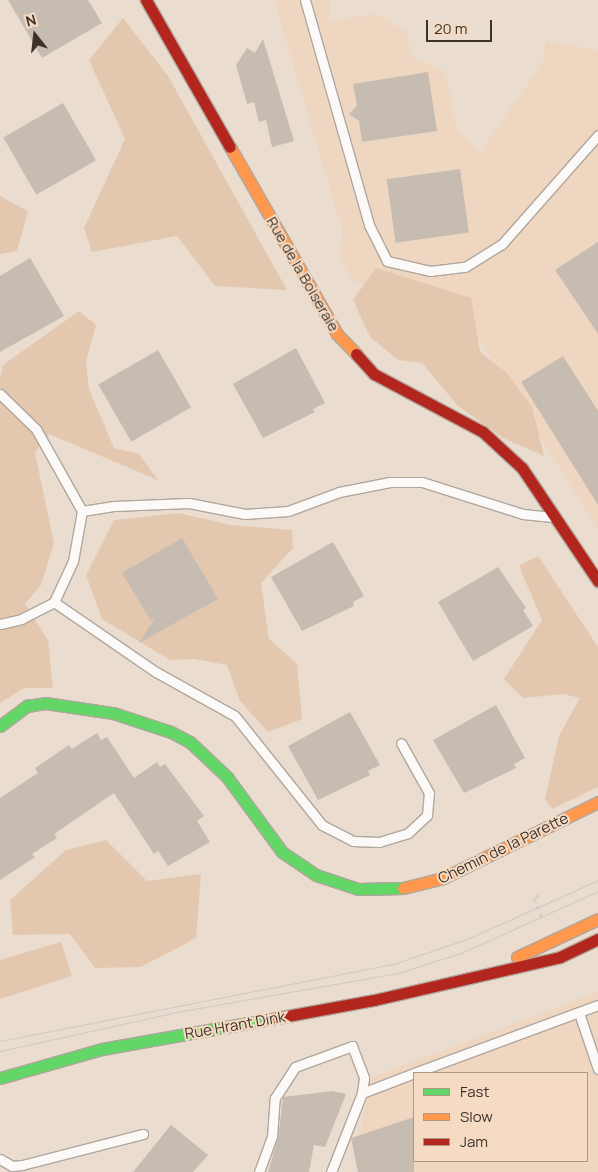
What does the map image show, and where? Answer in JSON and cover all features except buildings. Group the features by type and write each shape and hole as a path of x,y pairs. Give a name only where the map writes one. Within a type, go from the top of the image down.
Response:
{"street":[{"name":"Rue de la Boiseraie","path":"146,0 337,334 374,374 483,432 522,468 598,581"},
{"name":"Chemin de la Parette","path":"0,726 27,706 46,703 114,713 171,732 190,742 221,771 282,852 316,875 358,889 401,890 443,878 598,802"},
{"name":"Rue Hrant Dink","path":"472,978 598,919"},
{"name":"Rue Hrant Dink","path":"0,1078 102,1049 374,1000 472,978 560,957 598,939"}],"lane":[{"path":"305,0 369,225 387,261 430,271 465,267 502,244 598,135"},
{"path":"0,394 36,429 82,511 73,561 54,602 21,619 0,624"},
{"path":"82,511 189,502 245,514 288,511 339,492 390,482 422,482 523,514 555,518"},
{"path":"54,602 156,672 235,716 322,825 353,841 379,842 408,833 428,815 429,792 401,743"},
{"path":"417,1072 598,1005"},
{"path":"579,1012 598,1069"},
{"path":"259,1172 272,1137 275,1098 295,1067 352,1046 364,1078 362,1092 331,1172"},
{"path":"362,1092 413,1073"},
{"path":"0,1159 12,1166 22,1165 143,1134"}],"shaded area":[{"path":"274,0 330,0 329,22 375,14 406,31 412,58 444,71 458,130 480,153 543,62 546,41 598,50 598,530 456,301 406,297 354,281 339,259 343,233"},
{"path":"123,18 168,76 287,290 215,286 177,236 92,252 84,228 125,139 89,60"},
{"path":"0,196 28,211 17,251 0,254"},
{"path":"376,268 471,298 480,352 506,372 532,407 544,456 503,438 458,406 422,363 398,360 370,337 353,300"},
{"path":"79,311 96,325 86,362 89,389 114,448 139,454 158,480 49,434 35,453 54,543 41,585 25,604 48,640 53,688 24,688 0,703 0,377 3,365"},
{"path":"179,513 230,525 292,530 293,548 261,583 269,639 297,664 302,719 268,732 240,701 227,665 194,659 170,660 102,619 86,575 114,520"},
{"path":"538,556 598,647 598,787 552,809 545,799 559,736 580,698 563,694 523,698 504,679 542,620 519,566"},
{"path":"106,840 147,881 201,874 196,938 141,967 95,968 70,934 13,935 10,900 66,850"},
{"path":"61,942 72,976 0,999 0,960"},
{"path":"598,992 598,1172 358,1172 354,1159 372,1077"}],"tram line":[{"path":"0,1041 396,963 467,939 598,880"},
{"path":"0,1051 182,1011 398,973 461,953 598,891"}],"traffic: fast":[{"path":"0,726 27,706 45,703 113,713 171,732 190,742 227,777 282,852 316,875 358,889 403,888"},
{"path":"0,1078 102,1049 276,1018"}],"traffic: slow":[{"path":"230,147 337,334 356,354"},
{"path":"403,888 443,878 598,802"},
{"path":"517,957 598,919"}],"traffic: jam":[{"path":"146,0 230,147"},
{"path":"356,354 374,374 483,432 522,468 598,581"},
{"path":"276,1018 374,1000 560,957 598,939"}]}
